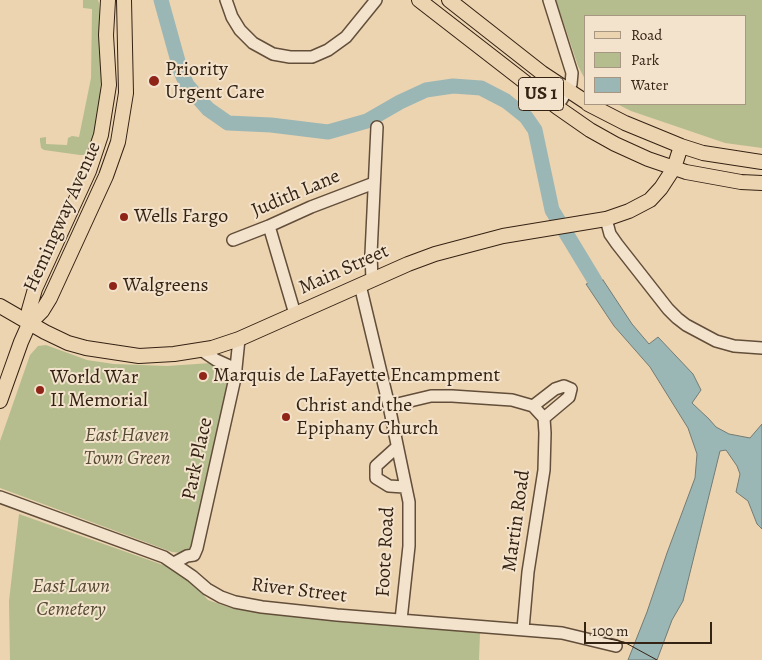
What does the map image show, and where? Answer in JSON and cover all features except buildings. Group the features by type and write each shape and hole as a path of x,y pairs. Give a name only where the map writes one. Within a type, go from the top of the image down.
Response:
{"main road":[{"name":"Hemingway Avenue","path":"29,324 29,310 35,289 89,171 101,135 109,85 106,17 108,0"},
{"name":"Hemingway Avenue","path":"0,401 29,324 42,311 50,298 106,176 118,142 124,108 124,0"},
{"name":"US 1","path":"419,0 557,107 590,130 615,144 674,168 715,178 762,183"},
{"name":"US 1","path":"449,0 568,91 584,101"},
{"name":"US 1","path":"590,105 681,146 703,153 762,162"},
{"path":"590,130 601,111"},
{"name":"Main Street","path":"0,306 29,324 86,348 139,356 201,350 239,338 408,264 454,248 503,236 606,220 629,211 650,200 661,188 674,168 681,146"},
{"path":"89,171 106,176"}],"street":[{"path":"226,0 232,17 240,30 253,43 273,54 312,58 328,50 346,37 376,0"},
{"path":"550,3 570,65 572,80 568,91 557,107"},
{"name":"Foote Road","path":"377,127 370,254 366,283 408,502 408,546 402,620"},
{"name":"Judith Lane","path":"233,240 311,207 374,184"},
{"path":"606,220 610,234 616,244 676,318 716,340 734,346 762,348"},
{"path":"269,226 295,314"},
{"name":"Park Place","path":"192,576 196,563 194,555 212,488 236,369 239,338"},
{"path":"201,350 216,360 236,369"},
{"path":"389,406 431,396 512,400 533,406 544,418 569,397 571,389 564,386 555,389 533,406"},
{"name":"Martin Road","path":"522,629 528,572 544,470 544,418"},
{"name":"Foote Road","path":"396,447 376,466 376,478 389,486 404,487"},
{"name":"River Street","path":"0,497 164,557 192,576 206,589 235,602 286,610 573,634 616,646"},
{"path":"174,563 187,556 194,555"}],"green space":[{"path":"83,0 98,0 99,3 101,82 98,123 88,152 85,155 80,155 44,150 41,148 40,138 46,137 46,144 67,145 68,138 72,136 79,137 91,78 92,9 83,8"},
{"path":"556,0 762,0 762,148 725,143 631,111 619,105 747,105 747,15 584,15 584,77 578,66"},
{"name":"East Haven Town Green","path":"46,345 87,360 114,364 167,366 211,363 221,367 229,375 194,541 185,552 172,552 0,488 0,441 30,355 38,346"},
{"name":"East Lawn Cemetery","path":"19,514 166,566 186,576 208,600 228,607 480,633 479,660 10,660 9,601"}],"water":[{"path":"603,280 632,324 649,344 658,337 693,374 701,390 692,403 716,427 729,434 750,438 762,424 762,529 757,524 748,501 736,492 740,474 737,466 726,450 720,451 683,601 672,620 657,660 628,660 695,478 697,454 688,428 650,367 614,326 586,284"}],"waterway":[{"path":"161,0 181,72 187,85 208,109 228,123 271,125 328,132 367,121 426,90 453,86 481,88 506,101 526,117 535,130 552,210 595,281"}],"tram line":[{"path":"590,635 624,642 657,660"}],"place":[{"name":"Priority Urgent Care","path":"154,81"},
{"name":"Wells Fargo","path":"124,217"},
{"name":"Walgreens","path":"113,286"},
{"name":"Marquis de LaFayette Encampment","path":"203,376"},
{"name":"World War II Memorial","path":"40,390"},
{"name":"Christ and the Epiphany Church","path":"286,417"}]}
